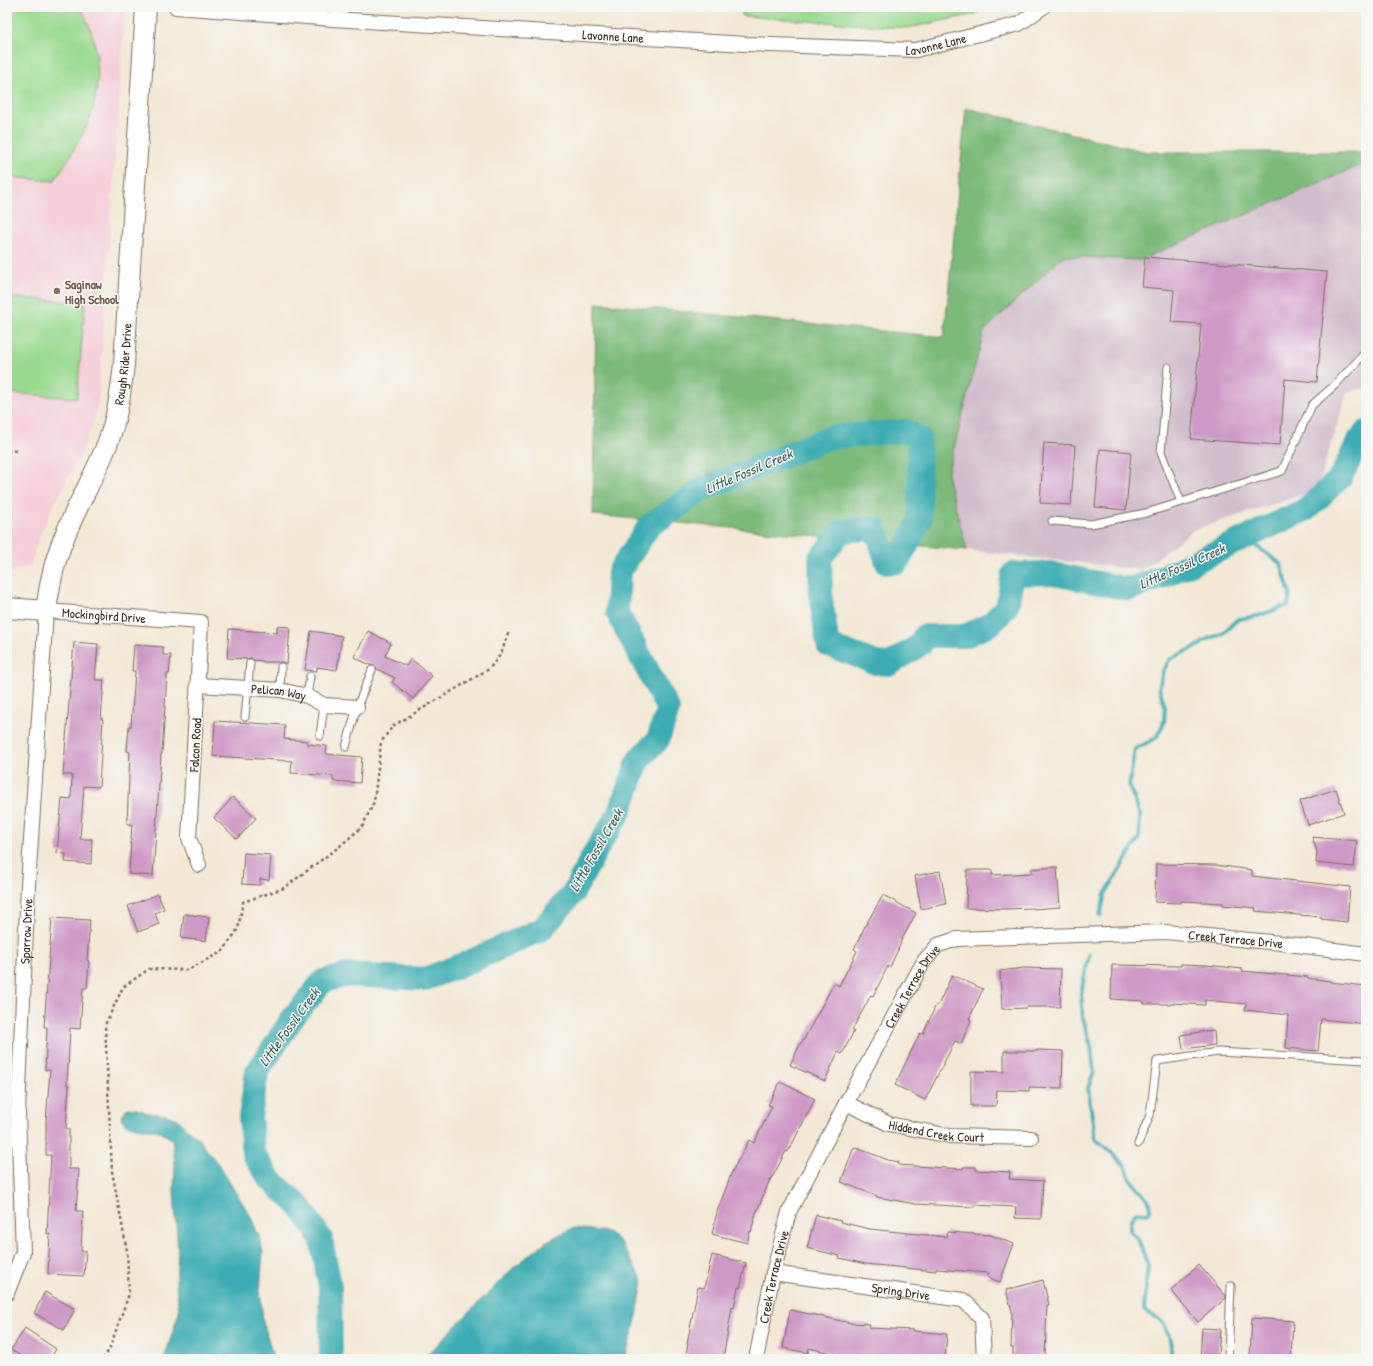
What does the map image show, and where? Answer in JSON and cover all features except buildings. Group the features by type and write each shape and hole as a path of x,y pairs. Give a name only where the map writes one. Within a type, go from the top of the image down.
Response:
{"street":[{"name":"Rough Rider Drive","path":"46,611 51,578 62,543 105,451 119,400 124,364 146,7"},
{"name":"Lavonne Lane","path":"176,7 333,19 746,44 916,50 1019,24 1043,7"},
{"name":"Mockingbird Drive","path":"7,608 201,622"},
{"name":"Sparrow Drive","path":"7,1293 23,1252 18,1112 28,885 46,611"},
{"name":"Falcon Road","path":"199,865 189,838 201,622"},
{"name":"Pelican Way","path":"198,685 280,690 307,696 324,705 357,707"},
{"name":"Creek Terrace Drive","path":"756,1359 773,1273 789,1212 846,1103 924,961 938,945 956,939 1165,932 1281,943 1366,954"},
{"name":"Hiddend Creek Court","path":"846,1103 889,1124 950,1136 1031,1138"},
{"name":"Spring Drive","path":"773,1273 963,1300 982,1318 984,1359"}],"lane":[{"path":"1052,521 1091,524 1146,513 1282,471 1312,405 1334,386 1366,352"},
{"path":"1168,367 1161,452 1181,502"},
{"path":"245,716 250,663"},
{"path":"280,690 281,667"},
{"path":"346,747 357,707 372,670"},
{"path":"307,696 310,676"},
{"path":"320,736 324,705"},
{"path":"1138,1144 1150,1115 1157,1061 1218,1052 1366,1060"},
{"path":"1228,1359 1232,1286"}],"path":[{"path":"7,450 18,451"},
{"path":"103,1359 109,1350 129,1294 128,1250 112,1171 105,1025 123,987 149,970 188,970 223,951 238,929 243,902 284,888 340,846 362,826 374,802 381,742 393,726 488,669 501,654 508,631"}],"shaded area":[{"name":"Saginaw High School","path":"7,7 125,7 99,395 95,417 81,453 41,532 30,566 7,573"},
{"path":"1366,163 1366,388 1347,392 1317,490 1193,530 1142,570 967,550 947,475 984,331 1063,256 1140,260"}],"green space":[{"path":"7,7 80,7 87,20 92,35 96,50 97,65 96,96 87,125 80,140 54,181 7,177"},
{"path":"742,7 986,7 976,14 907,28 742,16"},
{"path":"966,108 1147,152 1366,152 1366,163 1140,260 1063,256 984,331 947,475 967,550 593,515 596,303 944,337"},
{"path":"7,297 85,303 77,398 7,393"}],"water":[{"path":"127,1108 137,1109 148,1113 167,1115 178,1119 185,1128 196,1136 218,1164 250,1215 259,1236 263,1252 260,1291 263,1321 272,1353 272,1359 164,1359 179,1312 176,1283 178,1254 174,1190 175,1161 172,1139 159,1131 126,1124 121,1118"},
{"path":"573,1228 608,1232 621,1243 643,1281 637,1316 625,1359 423,1359 513,1268 547,1241"}],"waterway":[{"name":"Little Fossil Creek","path":"331,1359 330,1286 321,1239 301,1208 270,1179 253,1153 250,1117 257,1072 292,1019 323,981 348,975 425,979 469,962 542,929 573,893 598,847 618,815 639,759 658,740 668,709 617,612 619,572 649,526 707,487 831,437 907,431 919,438 920,520 898,562 887,563 876,528 842,531 820,558 821,599 828,645 876,663 890,664 921,644 924,636 965,636 992,623 1007,606 1013,574 1049,573 1129,589 1160,578 1307,509 1341,477 1359,440 1366,432"},
{"path":"1100,916 1105,894 1139,838 1140,815 1129,785 1135,749 1156,738 1164,722 1165,706 1159,688 1163,671 1170,659 1198,646 1208,639 1222,634 1238,619 1258,616 1288,605 1290,594 1281,564 1245,538"},
{"path":"1089,954 1081,993 1083,1018 1091,1046 1094,1072 1088,1088 1095,1138 1125,1165 1130,1179 1150,1203 1151,1208 1148,1213 1136,1212 1130,1222 1130,1230 1138,1239 1148,1265 1144,1310 1158,1318 1164,1324 1174,1359"}],"place":[{"name":"Saginaw High School","path":"57,291"}]}
